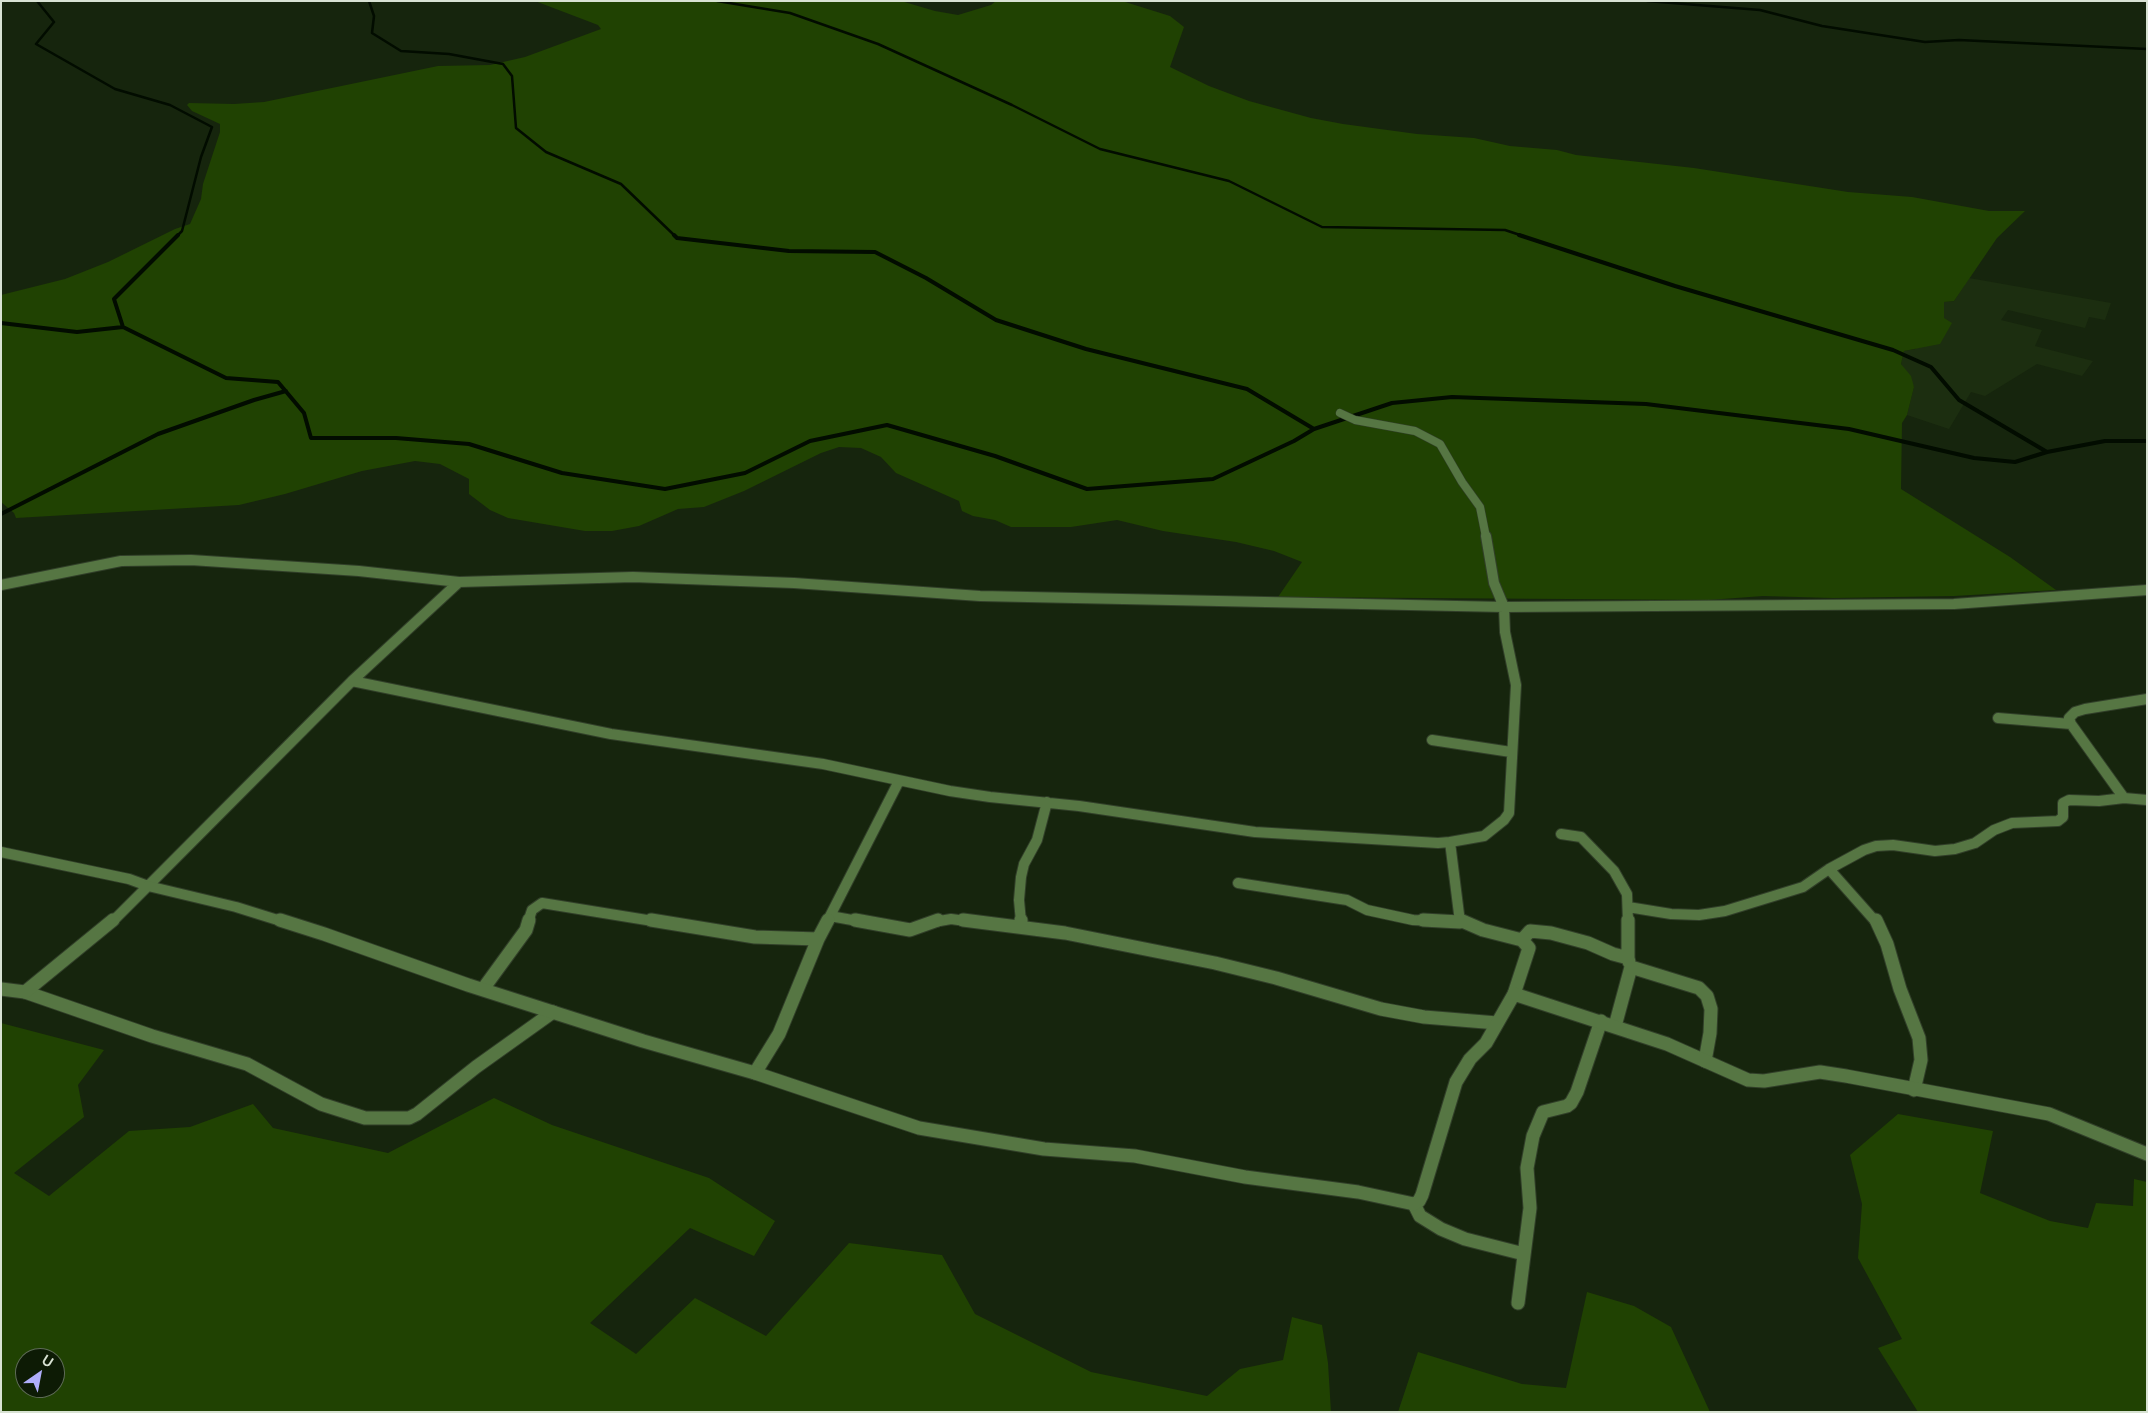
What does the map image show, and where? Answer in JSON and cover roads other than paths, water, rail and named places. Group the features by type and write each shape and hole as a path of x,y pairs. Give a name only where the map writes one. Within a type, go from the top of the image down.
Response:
{"street":[{"path":"352,681 611,734 814,762 899,781 982,796 1047,802 1255,832 1438,843 1484,836 1504,820 1509,813 1516,685 1505,632 1504,607 1494,583 1480,507 1462,482 1440,444 1415,431 1355,420 1342,414"},
{"path":"1,585 121,561 191,560 359,571 459,582 633,577 785,582 980,596 1504,607 1892,606 1954,604 2147,590"},
{"path":"25,992 101,932 352,681 459,582"},
{"path":"2124,798 2071,724 2069,718 2075,712 2147,699"},
{"path":"1998,718 2071,724"},
{"path":"1432,740 1511,752"},
{"path":"755,1074 779,1034 818,939 899,781"},
{"path":"1628,907 1671,914 1700,915 1725,912 1803,886 1829,869 1864,850 1876,846 1893,845 1935,851 1955,849 1975,843 1994,830 2012,823 2058,822 2063,817 2065,800 2099,801 2124,798 2147,800"},
{"path":"1020,927 1019,900 1021,877 1024,864 1037,840 1047,802"},
{"path":"1561,834 1578,836 1586,841 1623,884 1628,907 1629,962 1615,1026"},
{"path":"1450,842 1460,922"},
{"path":"1,852 129,879 148,886 236,907 299,926 642,1042 755,1074 900,1122 946,1133 1044,1149 1135,1156 1245,1177 1358,1192 1414,1204 1419,1201 1422,1195 1456,1082 1470,1059 1486,1043 1514,994 1530,948 1522,940 1460,922 1413,920 1367,910 1347,900 1238,883"},
{"path":"1829,869 1875,919 1887,944 1900,989 1919,1038 1921,1060 1914,1090"},
{"path":"483,989 526,930 532,910 542,902 755,937 818,939"},
{"path":"830,916 910,930 938,920 951,919 1064,933 1215,963 1276,978 1381,1009 1424,1017 1497,1023"},
{"path":"1522,940 1530,931 1551,933 1588,943 1629,962 1699,988 1707,996 1711,1010 1710,1034 1705,1061"},
{"path":"1,990 25,992 152,1036 247,1064 322,1104 365,1118 409,1118 417,1114 553,1012"},
{"path":"1514,994 1602,1021 1667,1044 1748,1080 1764,1081 1820,1072 2049,1114 2147,1154"},
{"path":"1518,1303 1530,1208 1527,1168 1533,1136 1543,1112 1567,1106 1571,1103 1602,1021"},
{"path":"1414,1204 1420,1216 1441,1229 1465,1239 1524,1254"}],"waterway":[{"path":"37,1 54,22 36,44 115,89 170,105 212,127 201,157 182,231 114,299 123,327"},
{"path":"369,1 374,16 372,33 401,51 449,54 503,64 512,76 516,128 546,152 621,184 675,236"},
{"path":"717,1 790,13 878,44 1012,105 1100,149 1229,181 1322,227 1505,230 1523,236"},
{"path":"1647,1 1760,10 1822,26 1925,42 1959,40 2147,49"},
{"path":"1519,235 1675,286 1893,350 1931,367 1959,400 2047,452"},
{"path":"675,236 677,238 789,251 875,252 926,278 996,320 1086,349 1247,389 1314,429"},
{"path":"1,323 77,332 123,327"},
{"path":"123,327 226,378 278,382 286,391"},
{"path":"1,514 158,434 254,400 286,391"},
{"path":"286,391 304,413 311,438 396,438 469,444 562,473 665,489 745,473 810,441 887,425 995,456 1087,489 1213,479 1294,441 1314,429"},
{"path":"1314,429 1392,403 1452,397 1646,404 1849,429 1974,458 2015,462 2047,452"},
{"path":"2047,452 2105,441 2147,441"}]}
